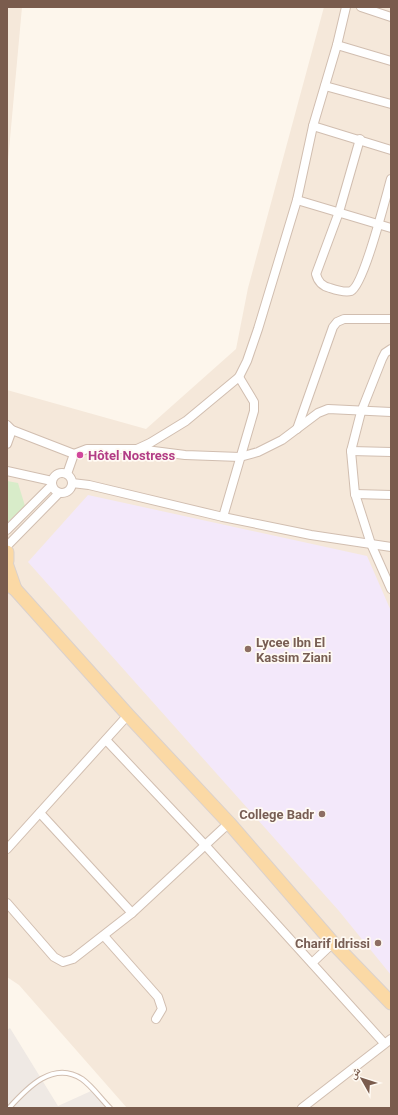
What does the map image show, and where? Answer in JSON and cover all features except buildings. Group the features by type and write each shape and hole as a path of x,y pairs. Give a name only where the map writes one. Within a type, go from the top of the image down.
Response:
{"main road":[{"path":"7,552 7,561"},
{"path":"7,566 11,586 128,715 229,823 333,943 391,1003"}],"street":[{"path":"137,449 160,438 186,421 239,377 247,361 297,200 313,126 337,45 346,7"},
{"path":"361,7 391,17"},
{"path":"337,45 391,61"},
{"path":"325,86 391,104"},
{"path":"313,126 360,139 391,150"},
{"path":"360,139 338,212 316,274 318,280 326,287 347,292 356,287 361,278 391,179"},
{"path":"297,200 391,228"},
{"path":"297,429 333,327 337,322 344,319 391,319"},
{"path":"390,586 371,544 355,494 351,451 361,412 382,359 385,353 391,349"},
{"path":"223,517 255,406 239,377"},
{"path":"7,444 10,427 74,454 87,449 137,449 185,455 240,457 264,449 282,440 318,413 328,409 361,412 391,412"},
{"path":"351,451 391,452"},
{"path":"72,483 67,474 74,454"},
{"path":"7,471 52,483"},
{"path":"7,530 60,473 67,474"},
{"path":"52,483 53,488 59,493"},
{"path":"72,483 311,535 391,547"},
{"path":"7,546 59,493 66,492 72,483"},
{"path":"355,494 391,495"},
{"path":"7,849 128,715"},
{"path":"106,740 205,845 312,963 388,1041 302,1108"},
{"path":"40,813 132,913"},
{"path":"7,903 54,957 63,962 73,959 132,913 229,823"},
{"path":"104,936 158,997 162,1009 156,1019"},
{"path":"312,963 333,943"}],"lane":[{"path":"9,1108 37,1081 56,1072 70,1073 82,1079 110,1108"}],"shaded area":[{"path":"7,7 22,7 7,172"},
{"path":"324,7 391,7 391,1108 127,1108 19,985 7,977 7,390 146,429 236,349 248,288"},
{"name":"Lycee Ibn El Kassim Ziani","path":"88,495 367,556 391,611 391,975 339,911 28,562"},
{"path":"10,1028 58,1106 91,1091 107,1108 7,1108 7,1030"}],"green space":[{"path":"7,481 18,483 25,506 7,523"}],"place":[{"name":"Hôtel Nostress","path":"80,455"},
{"name":"Lycee Ibn El Kassim Ziani","path":"248,649"},
{"name":"College Badr","path":"322,814"},
{"name":"Charif Idrissi","path":"378,943"}]}
